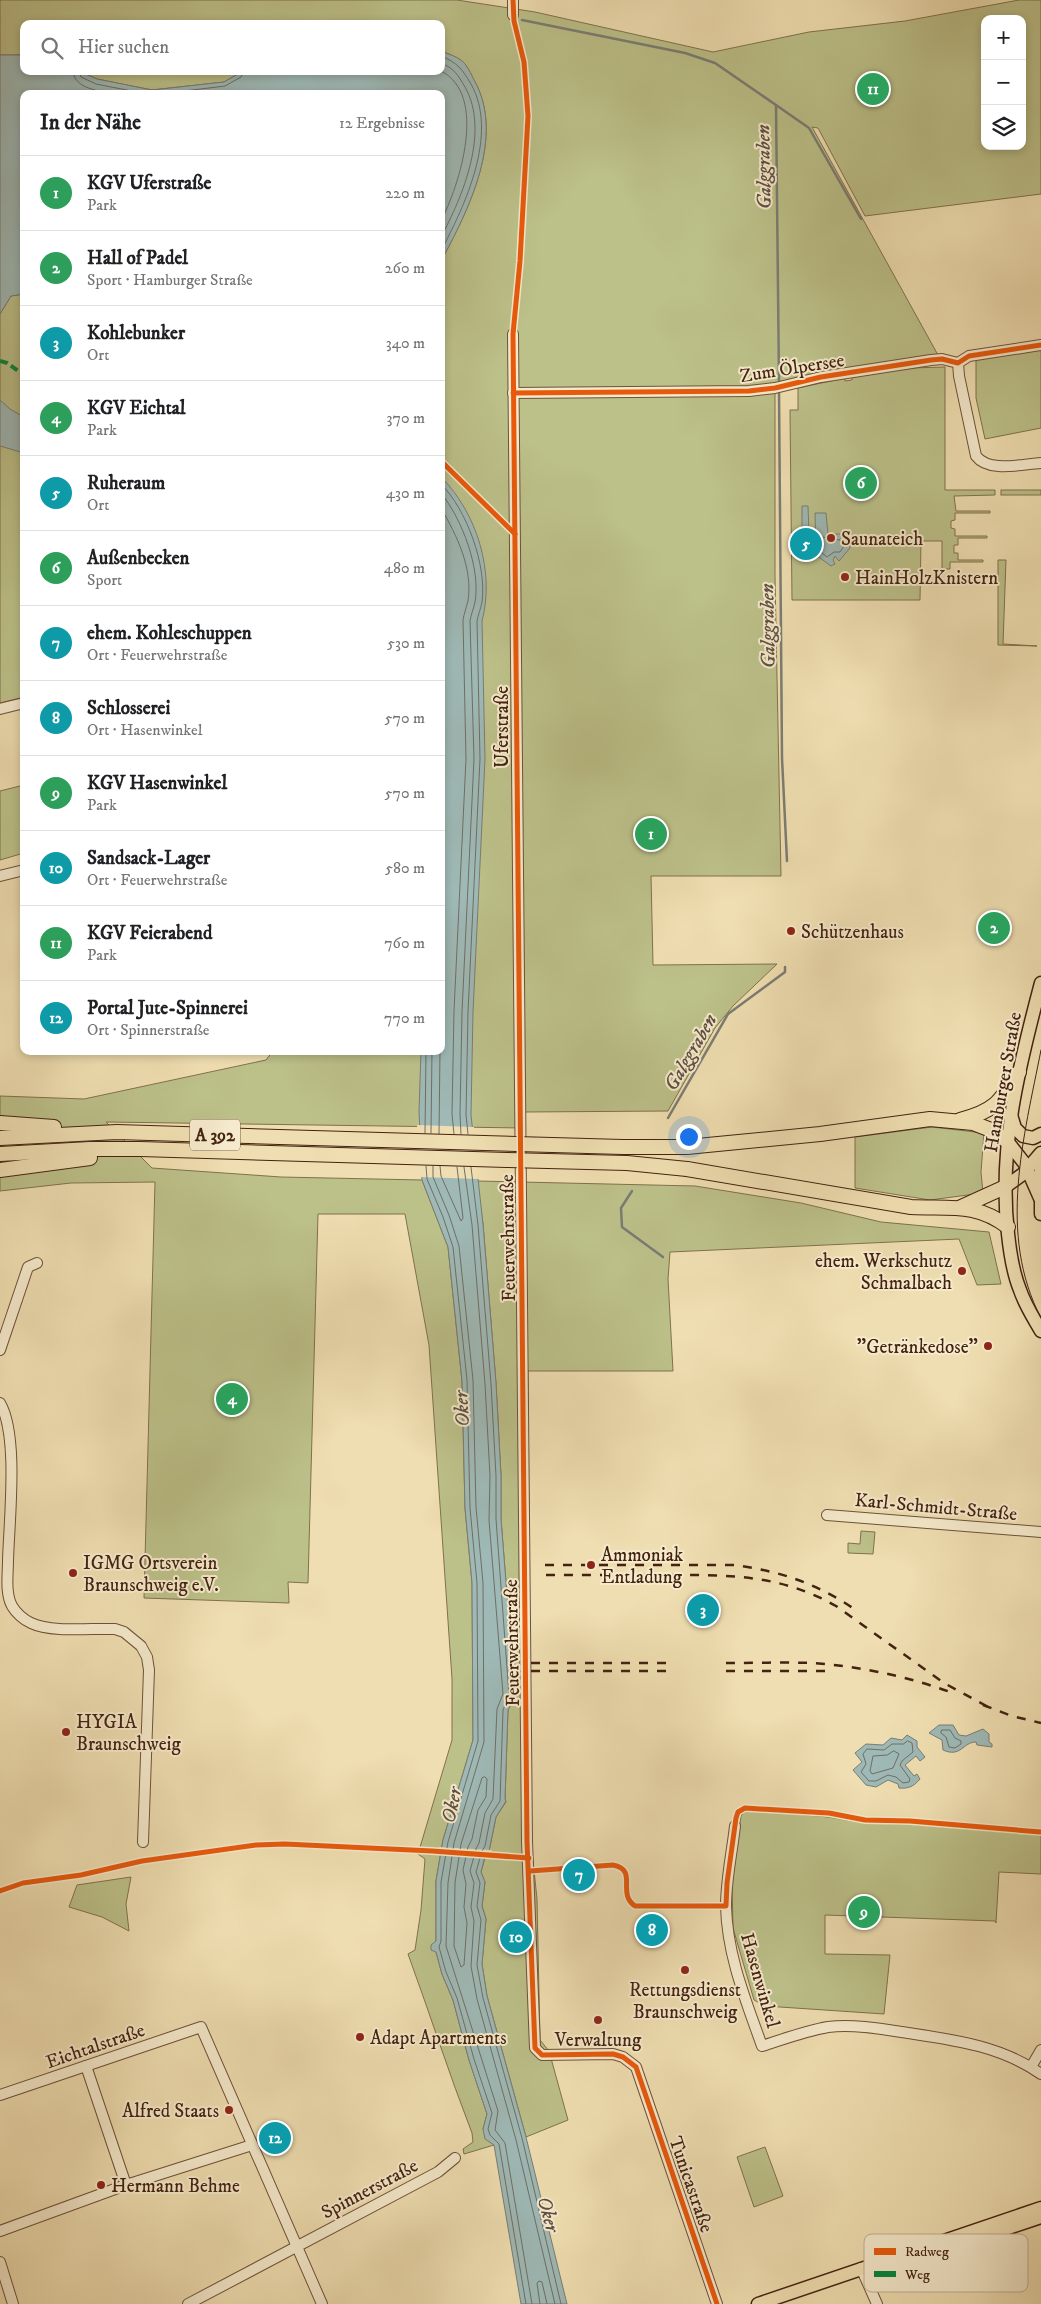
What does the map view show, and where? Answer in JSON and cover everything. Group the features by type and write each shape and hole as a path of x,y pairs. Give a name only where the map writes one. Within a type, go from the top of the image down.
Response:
{"highway":[{"path":"959,1120 980,1115 995,1106 1019,1072"},
{"name":"A 392","path":"0,1138 117,1132 642,1148 687,1147 820,1134 930,1119 959,1120"},
{"path":"959,1120 991,1130 1007,1141"},
{"path":"0,1123 117,1132"},
{"name":"A 392","path":"0,1154 90,1149 191,1150 627,1163 687,1169 911,1207 936,1209 960,1207"},
{"path":"0,1170 42,1163 191,1150"},
{"path":"960,1207 1005,1188"},
{"path":"960,1207 994,1217 1008,1227"}],"main road":[{"name":"Hamburger Straße","path":"1041,984 1019,1072 1011,1116 1007,1141 1005,1188 1008,1227 1019,1289 1041,1330"},
{"path":"1011,1116 1015,1128 1023,1136 1033,1138 1041,1134"},
{"path":"1007,1141 1028,1170 1040,1198"},
{"path":"1005,1188 1028,1170 1041,1153"},
{"path":"1041,1166 1041,1214"},
{"path":"969,2234 1041,2208"},
{"path":"986,2234 1041,2217"},
{"path":"758,2304 863,2272"},
{"path":"783,2304 863,2272"}],"street":[{"path":"513,0 514,15"},
{"name":"Uferstraße","path":"513,334 520,1120"},
{"name":"Zum Ölpersee","path":"513,393 749,391 931,360 942,359 958,363 969,356 1041,346"},
{"path":"958,363 958,376 976,456 981,463 990,466 1041,463"},
{"path":"0,709 20,704"},
{"path":"0,876 20,871"},
{"name":"Feuerwehrstraße","path":"520,1120 528,1842 535,2048 542,2055 613,2054 624,2056 636,2066 640,2074"},
{"path":"0,1350 28,1267 37,1263"},
{"path":"0,1403 7,1418 11,1449 8,1581 12,1605 21,1617 33,1624 49,1627 114,1629 124,1632 141,1646 147,1657 149,1688 143,1842"},
{"name":"Karl-Schmidt-Straße","path":"827,1515 1041,1532"},
{"name":"Hasenwinkel","path":"735,1826 727,1891 730,1943 733,1959 762,2046 805,2032 830,2027 883,2029 983,2046 1010,2056 1041,2074"},
{"name":"Eichtalstraße","path":"0,2095 201,2027 252,2145"},
{"path":"1031,2067 1041,2050"},
{"path":"86,2066 126,2185"},
{"name":"Tunicastraße","path":"640,2074 717,2304"},
{"path":"0,2232 126,2185 252,2145 322,2304"},
{"name":"Spinnerstraße","path":"188,2304 438,2172 455,2158"},
{"path":"0,2262 13,2304"},
{"path":"872,2292 877,2304"}],"green space":[{"path":"0,0 457,0 535,12 713,52 809,32 905,21 1019,0 1041,0 1041,194 865,216 818,128 812,127 938,355 775,384 775,576 781,876 651,876 653,965 777,964 733,1006 715,1028 668,1111 524,1112 523,1128 106,1122 152,1168 281,1177 422,1180 448,1247 462,1381 465,1508 472,1583 473,1740 443,1840 436,1881 436,1952 442,1974 453,2000 469,2060 487,2114 483,2129 494,2145 464,2154 463,2149 473,2142 472,2133 408,1954 415,1950 421,1910 425,1859 418,1854 452,1740 452,1679 429,1345 405,1214 318,1214 308,1583 288,1582 289,1603 144,1598 155,1182 71,1183 0,1191 0,1096 84,1099 266,1060 270,1055 445,1055 445,253 462,220 480,173 485,149 486,125 483,102 466,65 457,58 445,53 445,20 20,20 20,55 0,55"},
{"path":"88,75 236,75 224,82 152,90 97,79"},
{"path":"20,295 20,698 0,703 0,314 11,296"},
{"path":"1041,349 1041,428 985,439 976,398 976,358"},
{"path":"945,367 945,490 995,490 995,495 954,496 956,511 990,511 990,513 955,513 955,520 951,521 951,528 955,529 955,536 987,536 987,538 958,538 958,545 954,545 954,553 958,553 958,560 983,560 983,562 950,562 950,569 942,569 942,541 921,541 920,600 792,600 790,410 798,410 798,388 845,378 845,381 852,380 852,377 910,368"},
{"path":"1001,490 1041,490 1041,495 1001,495"},
{"path":"998,560 1006,560 1003,644 1037,646 998,645"},
{"path":"20,786 20,854 0,860 0,791"},
{"path":"932,1127 984,1133 981,1172 983,1193 930,1200 855,1188 855,1137"},
{"path":"477,1181 695,1186 801,1203 881,1222 989,1232 1001,1284 977,1285 959,1239 670,1252 668,1279 673,1371 528,1371 531,1841 537,1899 540,2040 549,2051 568,2120 526,2137 487,1996 482,1964 486,1919 482,1906 485,1882 481,1872 487,1851 489,1851 496,1817 506,1802 508,1710 515,1696 501,1519 501,1476 496,1383 483,1224"},
{"path":"861,1531 875,1532 873,1554 848,1553 848,1543 860,1544"},
{"path":"753,1810 828,1817 864,1823 908,1824 1041,1835 1041,1874 999,1872 996,1923 995,1921 825,1915 825,1954 890,1955 884,2014 765,2006 754,2000 733,1928 732,1882 741,1816 744,1812"},
{"path":"131,1877 126,1904 129,1931 102,1917 69,1907 77,1885"},
{"path":"765,2147 783,2196 754,2207 737,2157"}],"water":[{"path":"445,52 460,59 474,80 483,102 486,125 485,149 472,197 445,253 445,90 152,90 224,82 236,75 445,75"},
{"path":"0,55 20,55 20,75 88,75 97,79 152,90 20,90 20,295 11,296 0,314"},
{"path":"0,400 20,415 20,452 0,446"},
{"path":"857,469 867,479 867,487 861,489 852,476"},
{"path":"445,482 454,492 473,525 480,544 486,583 482,621 485,759 473,1012 471,1115 483,1224 496,1383 501,1476 501,1519 515,1697 508,1710 506,1801 496,1817 489,1851 486,1852 481,1872 485,1882 482,1906 486,1919 482,1964 487,1996 526,2137 567,2304 521,2304 494,2145 485,2139 483,2129 487,2114 469,2060 453,2000 442,1974 436,1952 431,1950 431,1945 436,1941 436,1881 443,1840 473,1740 472,1583 465,1508 462,1381 448,1247 422,1180 419,1111 421,1055 445,1055"},
{"path":"802,506 808,506 809,532 802,532"},
{"name":"Saunateich","path":"815,513 826,513 828,534 842,534 850,542 850,548 839,561 835,556 833,560 835,564 831,566 816,555"},
{"path":"939,1725 953,1725 959,1735 966,1736 983,1729 989,1734 989,1742 992,1744 992,1747 977,1745 976,1742 954,1752 943,1750 942,1740 929,1733"},
{"path":"907,1735 917,1741 917,1747 925,1757 920,1761 916,1756 905,1765 914,1776 917,1774 920,1779 906,1788 899,1788 898,1784 888,1780 876,1787 866,1785 853,1770 862,1762 855,1753 866,1744 883,1745 891,1738 902,1740"}],"pier":[{"path":"417,1125 474,1127 479,1179 419,1177"},
{"path":"439,1847 492,1850 488,1857 438,1854"}],"waterway":[{"name":"Galggraben","path":"522,20 685,53 715,63 776,105 779,381"},
{"path":"776,105 809,128 861,219"},
{"name":"Galggraben","path":"779,392 782,758 787,861"},
{"name":"Galggraben","path":"668,1118 728,1014 785,972 785,967"},
{"name":"Galggraben","path":"632,1191 621,1208 622,1227 663,1257"}],"tram line":[{"path":"1041,1050 1022,1151 1017,1219 1020,1253 1028,1286 1041,1318"}],"railway":[{"path":"545,1565 734,1565 767,1571 799,1580 828,1593 857,1611"},
{"path":"546,1575 729,1576 751,1578 793,1587 836,1606 944,1683 990,1708"},
{"path":"531,1663 675,1663"},
{"path":"726,1663 811,1663 864,1669 950,1692"},
{"path":"531,1671 675,1671"},
{"path":"726,1671 831,1671"},
{"path":"983,1705 1012,1716 1041,1723"}],"marked path":[{"path":"0,361 7,363 20,372"}],"cycle path":[{"path":"513,0 514,21 524,62 528,116 520,261 513,334 527,1841 535,2048 542,2055 613,2054 623,2057 636,2067 717,2304"},
{"path":"513,393 749,391 775,388 821,377 931,360 942,359 958,363 969,356 1041,345"},
{"path":"445,465 515,534"},
{"path":"530,1871 613,1865 625,1872 627,1895 635,1906 726,1906 727,1883 736,1818 738,1812 745,1808 829,1813 865,1820 910,1821 1041,1832"},
{"path":"0,1891 23,1883 81,1875 142,1861 256,1845 285,1844 529,1858"}],"place":[{"name":"KGV Feierabend","path":"873,89"},
{"name":"Außenbecken","path":"861,483"},
{"name":"Saunateich","path":"831,538"},
{"name":"Ruheraum","path":"806,544"},
{"name":"HainHolzKnistern","path":"845,577"},
{"name":"KGV Uferstraße","path":"651,834"},
{"name":"Hall of Padel","path":"994,928"},
{"name":"Schützenhaus","path":"791,931"},
{"name":"ehem. Werkschutz Schmalbach","path":"962,1271"},
{"name":"\"Getränkedose\"","path":"988,1346"},
{"name":"KGV Eichtal","path":"232,1399"},
{"name":"Ammoniak Entladung","path":"591,1565"},
{"name":"IGMG Ortsverein Braunschweig e.V.","path":"73,1573"},
{"name":"Kohlebunker","path":"703,1610"},
{"name":"HYGIA Braunschweig","path":"66,1732"},
{"name":"ehem. Kohleschuppen","path":"579,1875"},
{"name":"KGV Hasenwinkel","path":"864,1912"},
{"name":"Schlosserei","path":"652,1930"},
{"name":"Sandsack-Lager","path":"516,1937"},
{"name":"Rettungsdienst Braunschweig","path":"685,1970"},
{"name":"Verwaltung","path":"598,2020"},
{"name":"Adapt Apartments","path":"360,2037"},
{"name":"Alfred Staats","path":"229,2110"},
{"name":"Portal Jute-Spinnerei","path":"275,2138"},
{"name":"Hermann Behme","path":"101,2185"}],"water label":[{"name":"Oker","path":"461,1409"},
{"name":"Oker","path":"451,1805"},
{"name":"Oker","path":"549,2214"}]}
